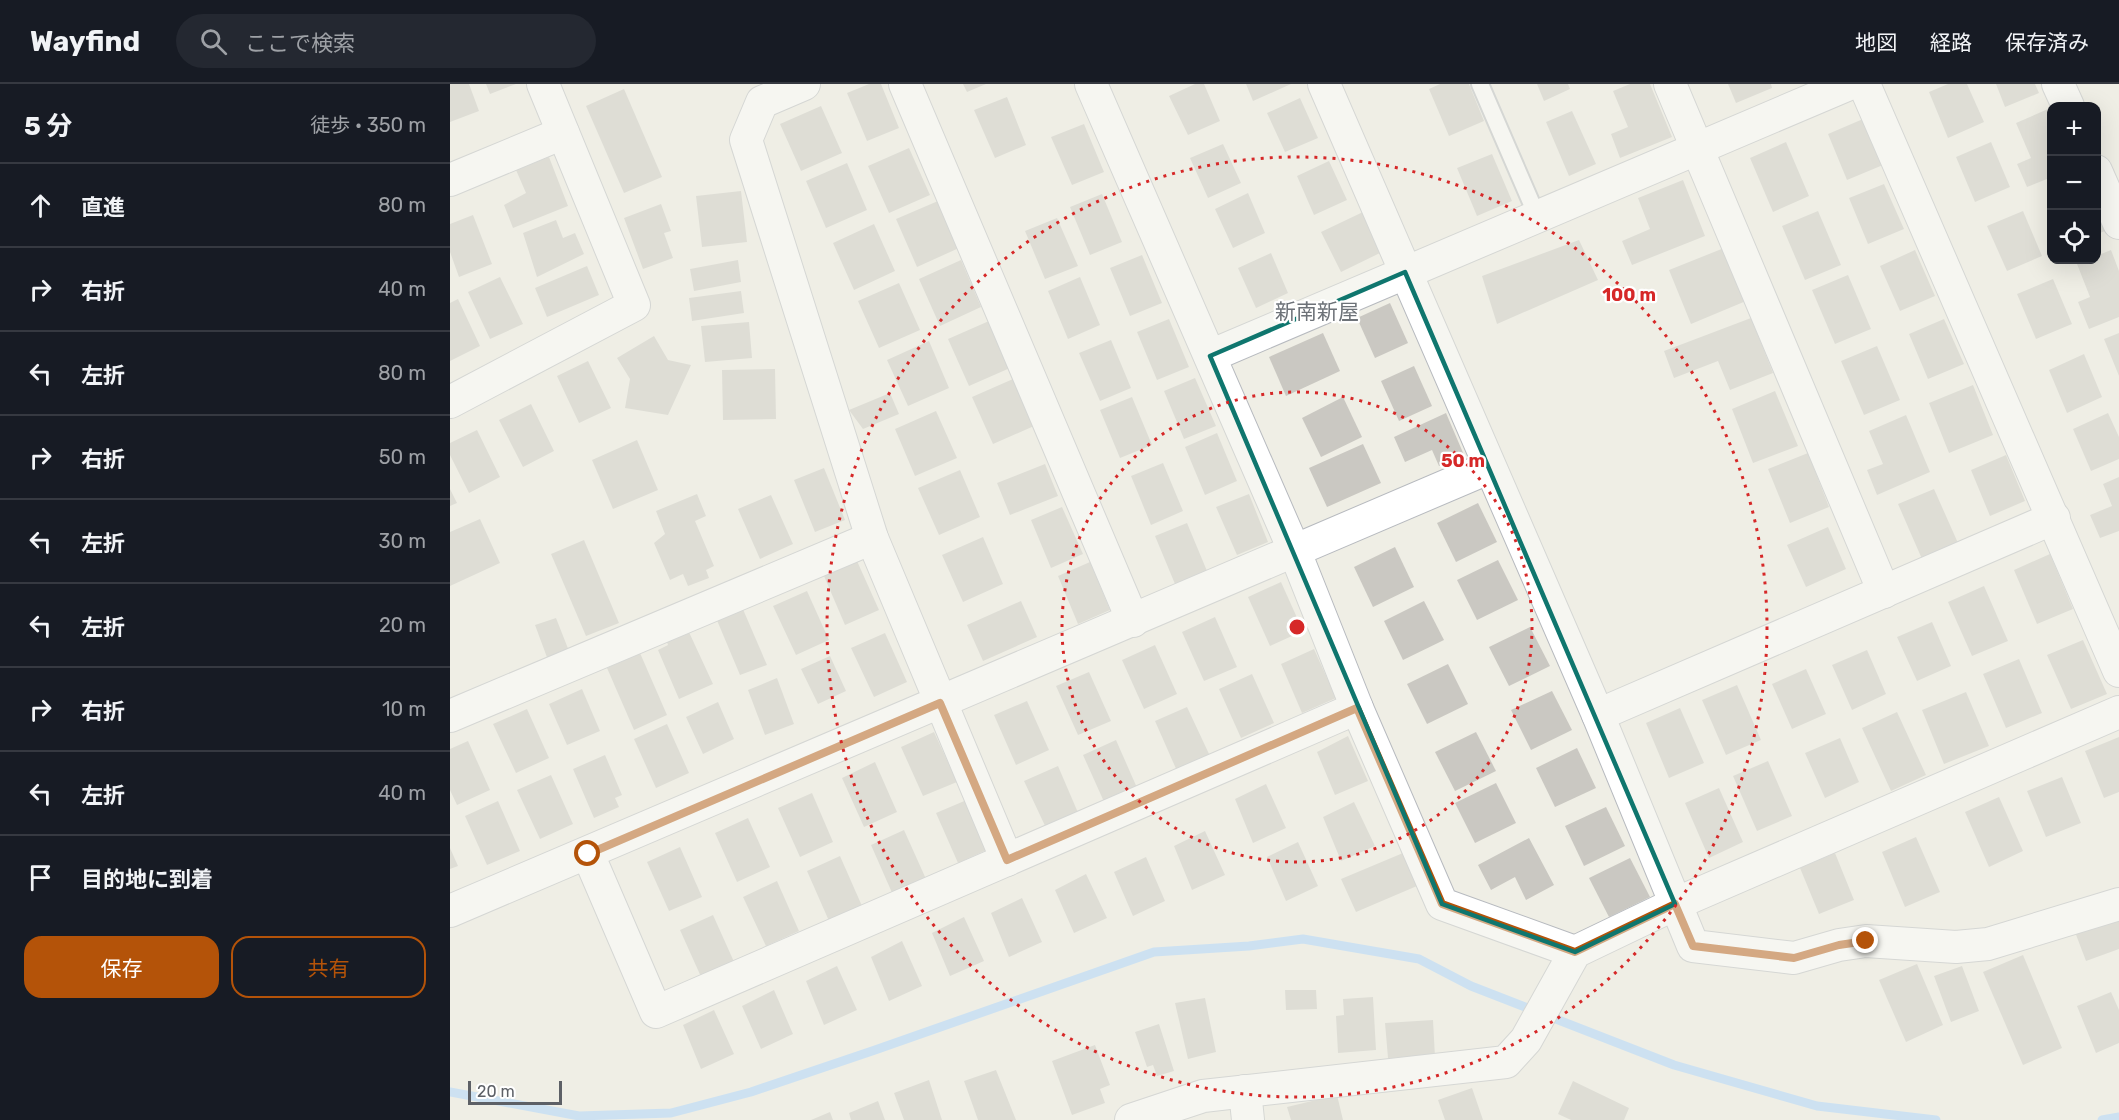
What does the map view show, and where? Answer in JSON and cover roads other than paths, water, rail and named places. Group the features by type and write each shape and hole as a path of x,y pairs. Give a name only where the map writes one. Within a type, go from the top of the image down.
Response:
{"street":[{"path":"450,402 634,305 543,84"},
{"path":"804,84 762,102 746,140 872,538 1007,860"},
{"path":"905,84 1133,621"},
{"path":"1091,84 1296,552 1357,708 1442,904 1575,952"},
{"path":"1324,84 1488,468 1598,715 1693,946 1794,958 1839,945 1866,941 1956,948 1988,944 2119,904"},
{"path":"1670,84 1884,592"},
{"path":"1210,356 1849,84"},
{"path":"1864,84 2119,670"},
{"path":"2058,84 2066,102"},
{"path":"450,180 563,133"},
{"path":"2101,180 2119,223"},
{"path":"450,912 1488,468"},
{"path":"1598,715 2054,518"},
{"path":"450,716 872,538"},
{"path":"588,854 656,1012 1357,708"},
{"path":"1131,1120 1203,1096 1246,1106 1506,1062 1526,1040 1575,952 1675,904 2119,712"}],"lane":[{"path":"1480,84 1537,216"}],"waterway":[{"path":"450,1092 579,1116 671,1113 751,1092 1154,952 1249,946 1303,939 1419,959 1471,986 1674,1065 1817,1106 1936,1120"},
{"path":"2102,1120 2119,1117"}],"district":[{"name":"新南新屋","path":"1317,312"}]}
